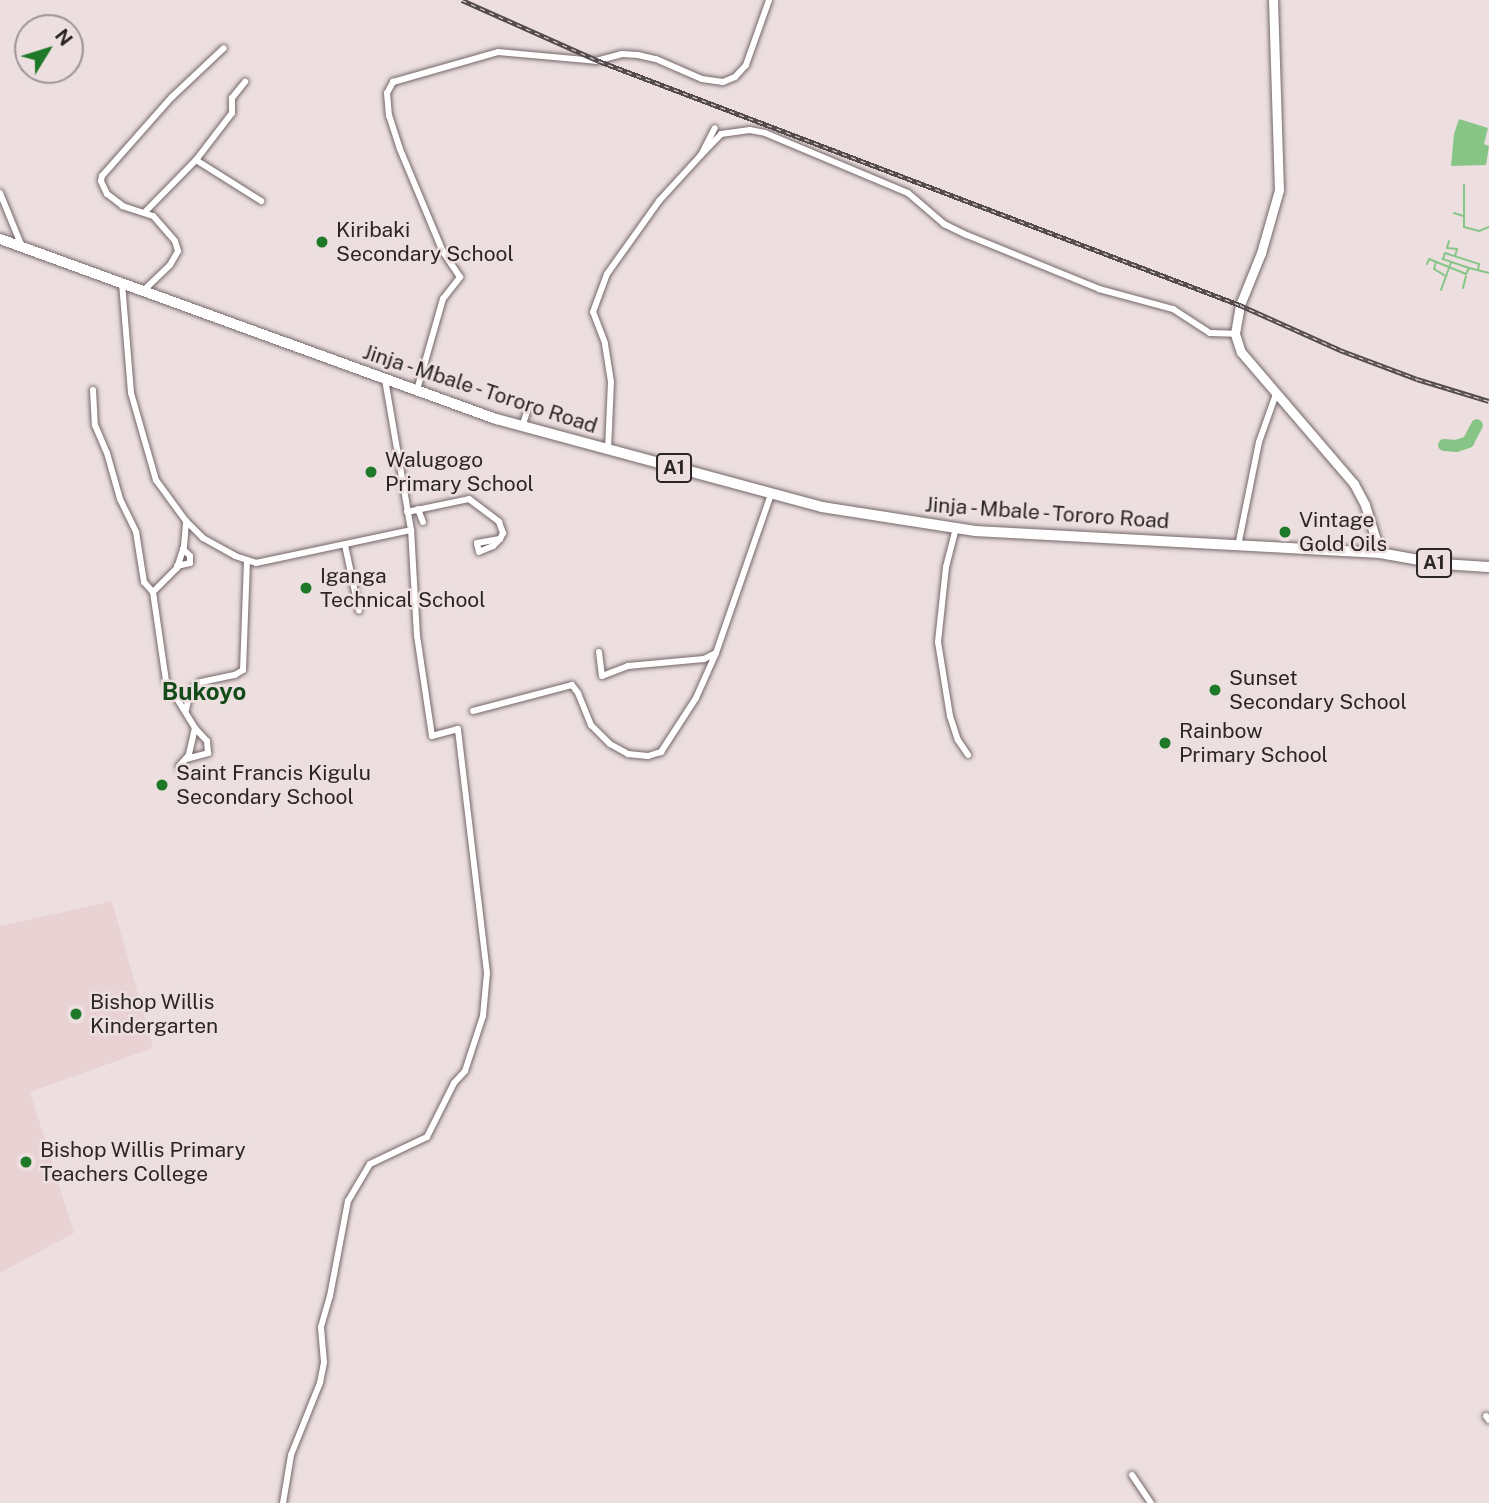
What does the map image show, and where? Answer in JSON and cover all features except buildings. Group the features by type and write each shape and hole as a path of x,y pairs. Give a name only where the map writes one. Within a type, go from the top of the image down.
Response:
{"main road":[{"path":"1273,0 1279,190 1268,233 1240,305 1235,334 1241,352 1354,484 1365,505 1380,553"},
{"name":"Jinja - Mbale - Tororo Road","path":"0,239 522,427 822,507 956,528 1380,553"},
{"name":"A1","path":"1380,553 1442,564 1489,567"}],"street":[{"path":"417,391 443,299 460,277 443,252 400,149 389,116 387,93 393,82 498,52 596,61 622,54 638,55 656,59 702,79 723,82 739,74 746,65 769,0"},
{"path":"143,291 166,270 178,251 175,241 164,227 145,212 123,206 107,194 100,181 172,97 224,48"},
{"path":"145,212 197,160 232,113 232,98 245,82"},
{"path":"701,155 715,128"},
{"path":"608,452 611,382 605,343 593,312 607,274 659,201 721,134 750,130 765,133 908,193 944,224 967,236 1099,289 1173,309 1210,333 1235,334"},
{"path":"197,160 261,201"},
{"path":"0,194 23,247"},
{"path":"122,283 131,393 156,480 186,522 202,538 256,562 285,559 411,530"},
{"path":"283,1503 290,1455 320,1383 324,1362 320,1326 335,1276 348,1201 370,1164 427,1137 454,1083 464,1071 484,1016 487,973 458,729 432,736 418,636 411,530 385,379"},
{"path":"93,390 94,425 107,453 120,499 136,532 144,582 153,592 166,681 195,728 207,741 208,753 186,759"},
{"path":"1238,546 1259,442 1276,394"},
{"path":"522,427 529,406"},
{"path":"473,711 572,685 591,725 610,744 628,754 648,756 661,752 680,726 716,653 771,494"},
{"path":"407,512 469,499 499,522 503,533 500,539"},
{"path":"418,509 423,522"},
{"path":"153,592 177,566 183,549 186,522"},
{"path":"956,528 944,577 937,642 950,716 958,740 968,755"},
{"path":"345,545 359,611"},
{"path":"177,566 190,563 191,556 183,549"},
{"path":"186,710 190,691 201,682 235,676 243,670 247,560"},
{"path":"599,652 601,676 628,666 704,659 716,653"},
{"path":"180,766 195,740 195,728"},
{"path":"1132,1475 1151,1503"}],"shaded area":[{"path":"1459,119 1488,128 1484,144 1489,146 1486,165 1451,166 1454,134"},
{"name":"Bishop Willis Kindergarten","path":"112,901 153,1048 30,1092 74,1233 0,1273 0,926"}],"waterway":[{"path":"1464,185 1464,227 1479,231 1489,227"},
{"path":"1454,213 1463,216"},
{"path":"1449,241 1447,248 1457,249 1455,256"},
{"path":"1469,268 1443,259 1445,253 1479,264 1478,270"},
{"path":"1427,264 1429,259 1466,274 1469,268 1489,273"},
{"path":"1436,262 1434,269 1444,275"},
{"path":"1441,290 1451,263"},
{"path":"1463,288 1466,276"},
{"path":"1444,445 1456,446 1468,442 1477,425"}],"railway":[{"path":"462,0 599,61 1240,305 1340,350 1417,379 1489,401"}],"place":[{"name":"Kiribaki Secondary School","path":"322,242"},
{"name":"Walugogo Primary School","path":"371,472"},
{"name":"Vintage Gold Oils","path":"1285,532"},
{"name":"Iganga Technical School","path":"306,588"},
{"name":"Sunset Secondary School","path":"1215,690"},
{"name":"Rainbow Primary School","path":"1165,743"},
{"name":"Saint Francis Kigulu Secondary School","path":"162,785"},
{"name":"Bishop Willis Kindergarten","path":"76,1014"},
{"name":"Bishop Willis Primary Teachers College","path":"26,1162"}],"district":[{"name":"Bukoyo","path":"204,692"}]}
